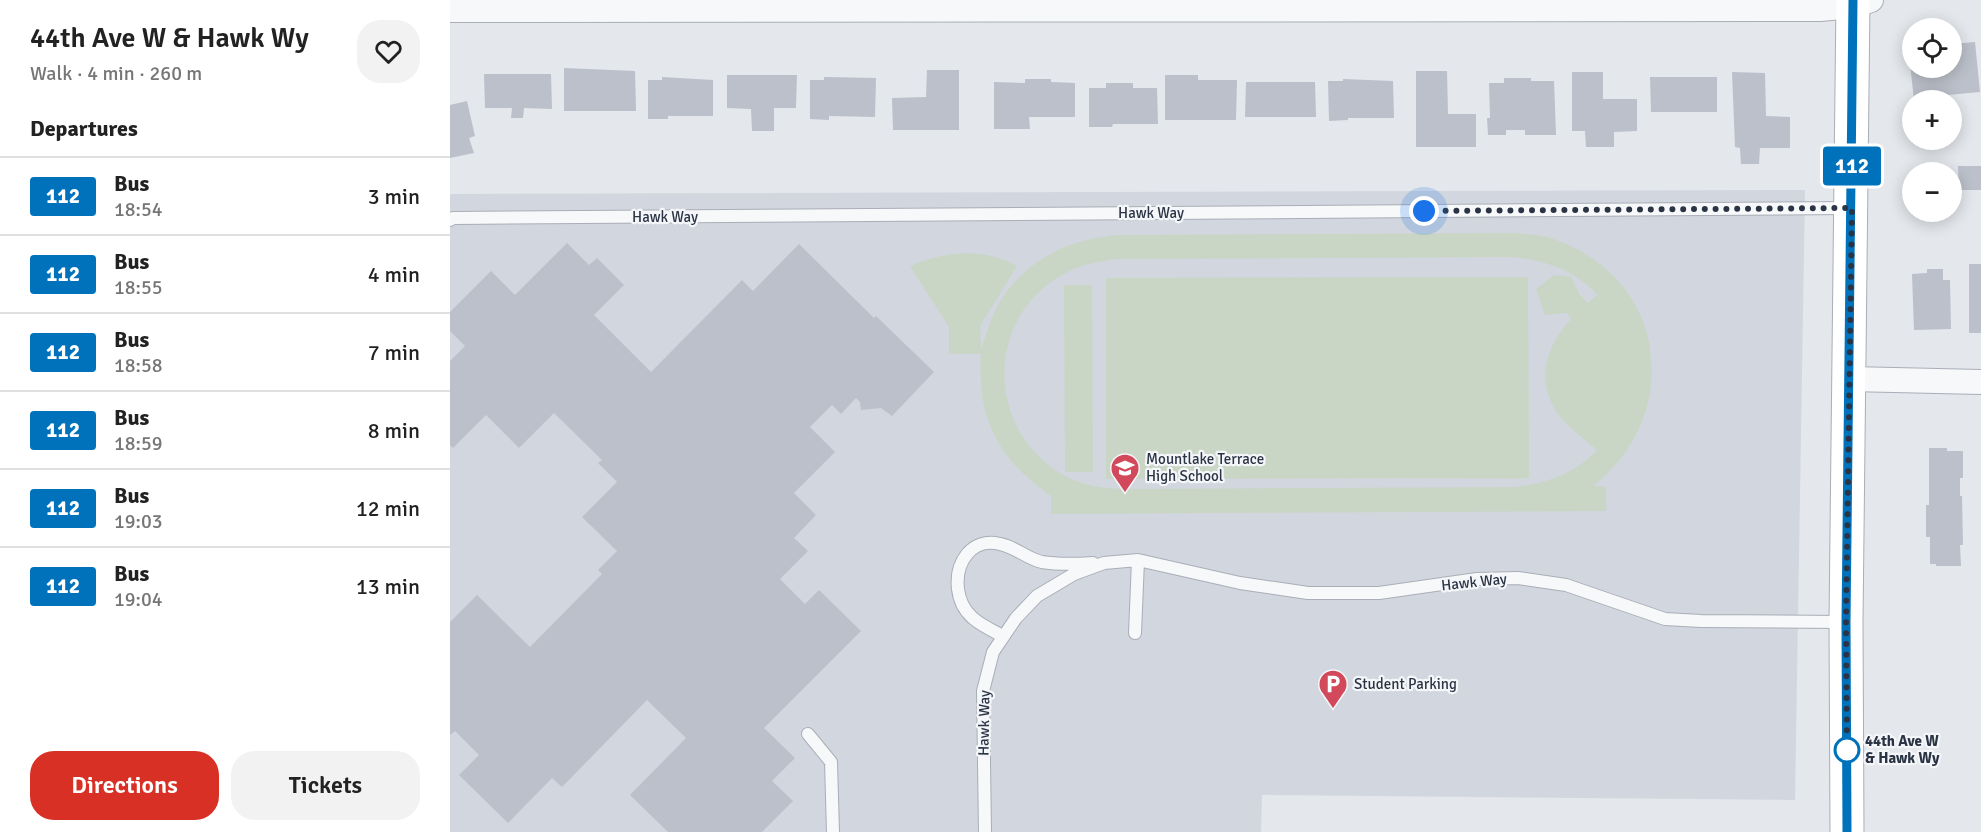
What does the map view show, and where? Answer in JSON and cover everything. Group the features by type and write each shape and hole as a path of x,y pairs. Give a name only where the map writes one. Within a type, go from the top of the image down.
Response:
{"main road":[{"path":"1847,832 1846,622 1852,208 1859,2"}],"street":[{"path":"450,10 1820,9 1859,2"},
{"path":"1850,379 1981,382"}],"lane":[{"name":"Hawk Way","path":"450,220 453,218 1852,208"},
{"path":"1003,636 968,615 962,606 958,593 958,568 967,553 993,543 1002,544 1028,559 1042,562 1104,563"},
{"name":"Hawk Way","path":"985,832 983,691 993,652 1016,618 1037,596 1074,574 1104,563 1138,560 1240,583 1308,593 1379,593 1477,579 1518,578 1566,585 1665,619 1846,622"},
{"path":"1135,633 1138,560"},
{"path":"808,734 831,762 833,832"}],"shaded area":[{"name":"Mountlake Terrace High School","path":"1805,190 1795,800 1262,795 1261,832 450,832 450,194"}],"green space":[{"path":"1512,233 1537,235 1561,242 1597,262 1624,288 1642,319 1651,354 1650,389 1641,424 1622,457 1593,486 1606,487 1606,511 1051,514 1051,496 1017,467 995,436 987,418 981,377 981,354 949,354 949,327 910,266 937,257 964,253 991,256 1017,266 980,326 981,350 997,307 1019,277 1033,265 1064,247 1099,237 1118,235","holes":["1512,257 1551,265 1575,276 1596,293 1605,304 1597,295 1588,303 1579,294 1571,277 1554,275 1536,289 1545,315 1567,313 1571,319 1556,339 1547,360 1545,372 1549,395 1562,419 1597,450 1579,465 1548,480 1514,487 1104,488 1079,482 1049,465 1026,442 1012,414 1005,384 1006,353 1016,323 1035,296 1062,275 1082,266 1118,259"]},
{"path":"1528,277 1529,478 1106,479 1106,278"},
{"path":"1064,285 1092,285 1093,472 1065,472"}],"building":[{"path":"1975,42 1980,92 1962,94 1962,90 1913,90 1912,78 1962,78 1962,43"},
{"path":"564,68 635,71 636,111 564,111"},
{"path":"927,70 959,70 959,130 893,130 892,98 926,97"},
{"path":"1416,71 1447,71 1448,114 1476,114 1476,147 1416,147"},
{"path":"1572,72 1603,72 1603,99 1637,99 1637,131 1614,132 1614,147 1586,147 1585,131 1572,131"},
{"path":"1732,72 1765,73 1766,116 1790,117 1790,148 1760,148 1759,164 1741,164 1740,148 1735,147"},
{"path":"484,74 551,74 552,109 524,108 523,118 511,118 512,108 485,108"},
{"path":"727,75 797,75 796,108 774,108 774,131 752,131 751,109 727,108"},
{"path":"1165,75 1198,75 1198,80 1237,80 1236,120 1165,120"},
{"path":"662,77 713,80 713,116 668,116 668,119 648,119 648,80 662,80"},
{"path":"824,77 876,78 875,117 829,116 829,120 810,119 810,80 824,80"},
{"path":"1650,77 1717,77 1717,112 1651,112"},
{"path":"1504,78 1554,81 1556,135 1525,135 1525,130 1506,130 1506,135 1488,135 1489,83 1504,83"},
{"path":"1025,79 1051,79 1051,82 1075,83 1075,117 1029,117 1030,129 994,129 994,82 1025,83"},
{"path":"1343,79 1393,81 1394,118 1348,118 1348,120 1329,121 1328,81 1343,81"},
{"path":"1246,82 1315,82 1316,117 1245,117"},
{"path":"1106,83 1133,83 1133,88 1157,88 1158,124 1113,124 1112,127 1089,127 1089,88 1106,88"},
{"path":"467,101 475,136 469,138 474,153 450,158 450,105"},
{"path":"1962,166 1981,166 1981,190 1962,190"},
{"path":"567,243 589,265 597,258 624,285 594,315 651,372 742,280 753,291 799,244 874,318 876,316 934,372 892,416 881,408 861,410 860,402 856,398 841,414 832,405 810,427 835,452 794,493 816,515 794,538 808,551 780,579 805,604 819,590 861,631 764,728 795,758 772,781 793,801 762,832 668,832 630,795 686,738 647,700 562,787 552,778 508,823 459,775 479,755 455,731 450,735 450,622 477,595 530,647 602,574 598,570 617,551 582,517 617,482 598,463 602,460 554,413 519,448 486,415 453,448 450,445 450,361 465,346 450,331 450,312 491,271 515,295"},
{"path":"1969,264 1981,264 1981,333 1969,333"},
{"path":"1927,269 1943,269 1943,280 1950,280 1951,329 1914,330 1912,274 1927,273"},
{"path":"1929,448 1963,451 1963,478 1960,478 1963,545 1960,545 1961,566 1930,564 1930,537 1926,537 1926,505 1929,505"}],"bus line":[{"name":"112","path":"1847,832 1846,622 1853,0"}],"place":[{"name":"Mountlake Terrace High School","path":"1125,494"},
{"name":"Student Parking","path":"1333,710"},
{"name":"44th Ave W & Hawk Wy","path":"1847,750"}],"route":[{"path":"1424,211 1852,208 1846,622 1847,750"}]}
